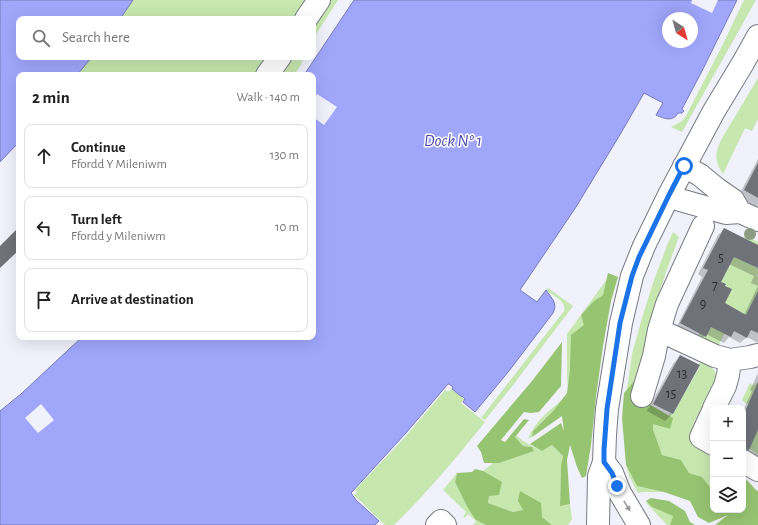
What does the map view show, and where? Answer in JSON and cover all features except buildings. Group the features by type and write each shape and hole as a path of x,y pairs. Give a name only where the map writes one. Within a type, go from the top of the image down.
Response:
{"street":[{"path":"308,16 319,0"},
{"path":"598,525 599,476 604,462 607,409 620,323 632,276 639,257 684,166 758,36"},
{"path":"269,72 278,60"},
{"path":"684,166 700,175 733,200 749,216"},
{"path":"669,195 680,200 726,213 749,216"},
{"path":"642,396 667,304 703,226"},
{"path":"659,330 715,356 730,360 750,358 758,355"},
{"path":"716,405 725,386 730,360"},
{"path":"710,418 701,437 710,442"},
{"path":"604,462 612,473 620,494 639,525"},
{"path":"746,463 758,470"},
{"path":"437,525 441,521 445,525"}],"green space":[{"path":"133,0 314,0 303,16 122,16"},
{"path":"324,0 338,0 316,34 316,16 315,16"},
{"path":"744,0 756,0 682,132 671,127 682,121 686,116"},
{"path":"90,60 273,60 265,72 80,72"},
{"path":"282,60 302,60 296,72 273,72"},
{"path":"758,78 758,119 752,131 745,128 723,174 716,157 719,145"},
{"path":"673,232 679,237 650,322 637,385 627,389 632,354 642,318 654,280"},
{"path":"745,235 758,242 758,259 754,267 758,268 758,310 731,321 717,346 698,336 726,285 707,274 709,271 723,278"},
{"path":"608,273 618,277 611,301 603,346 586,476 582,478 570,445 567,460 570,504 560,506 561,465 563,456 552,445 542,451 530,444 561,423 564,431 562,416 532,437 533,431 554,410 567,393 570,369 571,335 584,325 581,315 594,301 603,295"},
{"path":"607,279 603,295 594,301 584,325 570,369 568,388 567,334"},
{"path":"548,288 573,306 485,420 481,418 564,311 563,304 559,299 546,290"},
{"path":"562,342 561,386 539,412 524,412 501,440 505,442 524,419 529,420 515,437 523,446 532,447 534,451 499,463 484,463 481,452 477,446 532,381"},
{"path":"700,361 709,366 716,375 716,378 692,427 696,438 710,445 710,487 702,477 689,473 681,460 662,455 653,429 653,423 670,429 666,420 670,413 673,414 700,366"},
{"path":"635,380 642,400 673,418 670,429 653,424 653,429 662,455 681,460 689,473 702,477 710,487 710,513 746,513 746,479 758,491 758,525 715,525 728,515 709,523 698,517 690,501 664,492 637,486 626,465 622,418 624,393"},
{"path":"750,383 754,386 755,383 758,384 758,408 745,403 742,400"},
{"path":"451,389 464,399 461,403 485,422 441,475 406,513 394,525 385,525 354,495 357,492 355,490 406,436 445,390 448,392"},
{"path":"563,399 533,431 532,437 528,439 538,422"},
{"path":"757,431 758,432 758,455 749,448"},
{"path":"516,435 523,441 542,451 552,445 563,456 561,465 560,505 570,504 572,519 568,525 552,525 542,517 524,510 513,512 488,503 489,496 483,471 493,463 499,463 533,451 532,447 523,446 515,437"},
{"path":"626,465 637,486 664,492 638,493 629,476"},
{"path":"475,469 483,471 502,482 499,495 489,496 488,503 513,512 523,510 518,501 520,491 541,503 542,517 552,525 486,525 476,520 469,510 455,482 457,473 472,472"},
{"path":"457,473 455,482 476,520 486,525 473,525 476,521 468,514 465,518 463,517 466,512 443,490"},
{"path":"651,498 669,501 685,511 690,522 695,525 670,525 673,516 652,507 646,501"},
{"path":"646,501 652,507 674,516 670,525 667,525 647,504"}],"water":[{"path":"0,0 133,0 122,16 16,16 16,60 90,60 80,72 16,72 16,145 0,162"},
{"name":"Dock Nº 1","path":"354,0 737,0 682,109 684,111 682,113 678,113 671,119 656,115 663,103 644,93 576,207 520,290 537,302 546,290 554,301 555,306 553,313 509,371 475,412 463,402 465,399 448,384 351,493 356,500 379,521 375,525 0,525 0,411 21,394 79,340 316,340 316,72 306,72 314,60 316,60 316,57"}],"pier":[{"path":"692,0 718,0 712,13 691,3"},
{"path":"317,94 337,107 324,125 316,119"},
{"path":"41,404 54,420 38,433 25,418"}],"route":[{"path":"617,486 612,473 604,462 604,450 607,409 620,323 632,276 639,257 684,166"}]}
